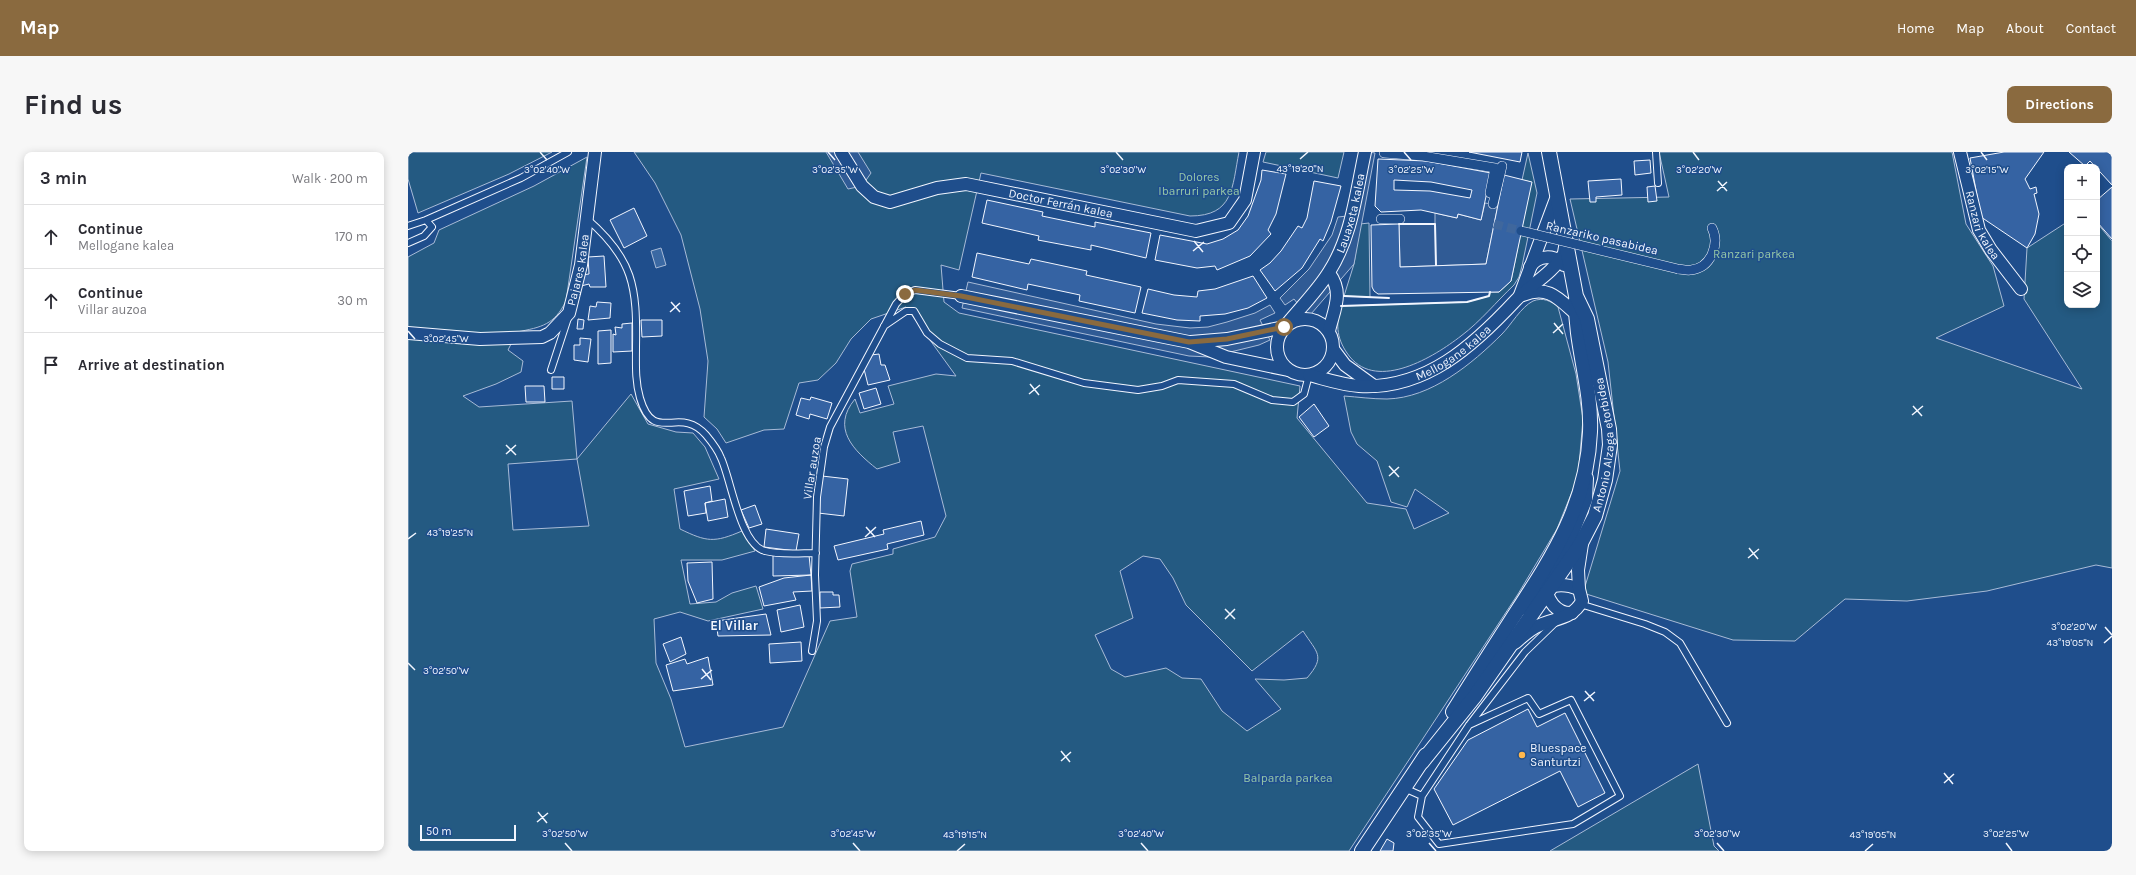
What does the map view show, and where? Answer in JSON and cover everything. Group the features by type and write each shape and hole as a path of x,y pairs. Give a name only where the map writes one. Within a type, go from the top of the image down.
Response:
{"street":[{"name":"Pajares kalea","path":"408,332 480,339 542,337 550,333 569,313 582,265 586,218 595,152"},
{"name":"Doctor Ferrán kalea","path":"841,152 862,186 874,197 890,202 937,188 966,184 1196,231 1229,223 1245,200 1254,152"},
{"name":"Lauaxeta kalea","path":"1285,326 1329,273 1349,229 1365,152"},
{"name":"Antonio Alzaga etorbidea","path":"1362,851 1422,762 1560,544 1576,510 1588,465 1590,406 1576,314 1576,296 1550,152"},
{"name":"Ranzari kalea","path":"1960,152 1979,230 1991,250 2022,289"},
{"path":"1384,153 1399,153 1496,168 1490,193"},
{"path":"1493,204 1502,166"},
{"name":"Mellogane kalea","path":"1520,296 1528,269 1557,196"},
{"path":"1381,219 1390,222 1400,219"},
{"name":"Ranzariko pasabidea","path":"1521,231 1678,269 1691,270 1701,267 1708,261 1716,244 1716,237 1712,228"},
{"name":"Mellogane kalea","path":"1308,375 1343,384 1375,386 1410,380 1450,361 1470,346 1520,296 1558,261 1564,254 1566,244"},
{"path":"1528,269 1536,260 1545,257 1558,261 1568,272 1576,296"},
{"path":"1329,273 1337,284 1338,291 1329,331 1333,349 1345,365 1375,386"},
{"path":"1520,296 1537,291 1552,294 1576,314"},
{"path":"961,296 1189,342 1226,357 1288,370 1298,375 1308,375 1318,372 1331,358 1333,349"},
{"name":"Antonio Alzaga etorbidea","path":"1422,762 1475,696 1583,540 1595,516 1605,480 1610,445 1609,430 1587,318 1576,296"},
{"path":"1189,342 1227,339 1285,326 1295,320 1305,318 1322,324 1329,331"},
{"path":"1285,326 1277,339 1276,348 1278,356 1288,370"},
{"path":"1576,608 1564,613 1556,608 1544,582 1570,540 1586,500 1588,465"},
{"path":"1510,646 1540,625 1556,621 1576,608 1582,595 1578,589 1578,570 1583,540"},
{"path":"1488,656 1500,648 1534,598 1548,589 1570,586 1578,589"}],"lane":[{"path":"408,226 426,220 521,178 568,152"},
{"path":"1656,152 1658,183"},
{"path":"586,218 613,244 626,267 635,292 636,376 640,398 646,414 652,421 658,423 683,422 692,424 706,434 721,458 740,518 748,535 756,546 764,551 816,553"},
{"path":"408,243 424,236 432,227 426,220"},
{"name":"Villar auzoa","path":"812,650 817,621 817,498 824,448 830,428 896,304 905,294 915,290 961,296"},
{"path":"884,326 906,311 914,311 927,333 940,344 967,358 1012,361 1084,383 1114,388 1138,390 1162,386 1178,380 1234,384 1272,400 1293,402 1304,394 1308,375"},
{"path":"551,370 569,313"},
{"path":"1576,608 1644,624 1665,632 1680,644 1728,723"},
{"path":"1469,725 1528,698 1539,714 1572,700 1620,796 1573,824 1439,844 1418,817 1422,796 1469,725 1525,652 1556,621"},
{"path":"1404,788 1422,796"}],"green space":[{"path":"408,152 552,152 509,174 418,213 408,179"},
{"path":"634,152 1239,152 1235,177 1228,197 1223,205 1215,211 1204,215 1190,216 981,173 959,270 941,265 944,302 959,313 1300,386 1297,418 1367,503 1406,509 1414,529 1449,513 1415,489 1407,507 1391,502 1377,461 1357,444 1351,432 1344,396 1387,399 1419,393 1435,386 1478,357 1502,334 1520,312 1529,304 1540,299 1547,300 1558,307 1576,374 1583,419 1578,477 1557,529 1518,594 1349,851 408,851 408,257 434,243 439,230 534,186 587,157 566,301 557,315 546,324 517,332 508,350 523,361 521,372 496,384 463,396 479,407 572,401 577,459 631,394 648,424 676,432 693,433 705,447 719,479 674,489 680,529 704,539 724,538 742,531 755,551 722,560 681,560 690,604 716,602 732,593 756,586 763,609 708,621 680,612 654,619 656,663 671,699 685,747 783,727 830,621 857,617 850,571 852,564 893,554 893,549 935,537 946,516 923,426 893,432 900,462 877,469 853,446 845,429 845,420 848,410 855,399 860,413 894,404 888,386 936,374 956,376 906,307 871,319 851,339 836,363 818,380 799,383 784,429 764,430 726,443 717,429 704,417 708,361 700,309 681,235 655,183","holes":["577,459 589,526 513,530 508,464","1143,556 1160,559 1173,578 1186,605 1252,671 1303,631 1315,650 1318,659 1313,671 1307,678 1284,680 1255,679 1281,709 1247,731 1222,711 1201,679 1182,678 1166,668 1125,677 1111,669 1095,635 1133,618 1120,571"]},
{"path":"1266,152 1344,152 1338,178 1263,162"},
{"name":"Ranzari parkea","path":"1659,152 1952,152 1966,224 1993,266 2004,306 1936,338 2082,389 2024,299 2027,248 2064,224 2064,308 2100,308 2100,227 2112,241 2112,568 2096,565 1987,591 1907,601 1845,599 1795,641 1733,640 1583,593 1620,471 1608,362 1570,199 1669,197"},
{"path":"1528,153 1537,193 1522,266 1519,277 1514,285 1482,318 1450,344 1436,353 1406,367 1390,371 1375,371 1362,367 1350,357 1342,345 1338,333 1338,320 1341,306 1467,302 1489,296 1490,292 1499,292 1511,281 1531,182 1522,180"},
{"path":"1369,223 1370,297 1344,296 1354,264 1360,224"},
{"path":"1698,764 1714,846 1719,851 1550,851"}],"shaded area":[{"path":"826,152 858,152 871,173 862,186 848,189"},
{"path":"1369,152 1375,153 1354,264 1311,314 1305,313 1294,299 1285,305 1280,298 1309,269 1332,235 1338,217 1356,215"},
{"path":"1485,203 1498,205 1486,264 1400,267 1399,224 1435,224 1435,213 1457,218 1458,214 1481,220"},
{"path":"661,248 666,265 656,268 651,251"},
{"path":"968,282 1156,324 1190,328 1208,327 1227,322 1255,313 1270,305 1275,313 1260,320 1270,340 1259,345 1210,357 1189,356 962,308"}],"building":[{"path":"1469,152 1522,152 1520,162"},
{"path":"2004,152 2044,152 2025,179 2030,189 2036,187 2037,193 2034,194 2039,214 2035,234 2027,248 1981,217 1970,158"},
{"path":"2069,152 2112,152 2112,185 2100,172 2100,164 2093,164 2090,161 2087,164 2083,164"},
{"path":"1378,159 1426,161 1491,173 1481,220 1458,214 1457,218 1421,210 1381,212 1375,206","holes":["1394,180 1431,182 1472,190 1470,198 1430,191 1394,190"]},
{"path":"1650,160 1651,173 1635,175 1634,161"},
{"path":"1262,170 1286,174 1276,214 1268,230 1271,234 1250,256 1217,270 1215,266 1197,268 1155,260 1160,235 1207,244 1223,239 1238,230 1248,216 1261,180"},
{"path":"1504,175 1532,182 1511,281 1499,292 1378,294 1374,291 1372,287 1371,225 1399,224 1400,267 1486,264"},
{"path":"1621,179 1622,195 1596,197 1596,202 1590,202 1588,181"},
{"path":"1314,181 1341,186 1331,222 1323,241 1320,239 1302,268 1275,291 1260,270 1270,263 1281,251 1298,226 1302,228 1307,218"},
{"path":"1655,186 1657,201 1648,202 1647,187"},
{"path":"2112,187 2112,239 2100,225 2100,197"},
{"path":"987,200 1043,212 1042,216 1095,227 1095,222 1151,233 1146,258 1091,245 1091,250 1038,240 1039,236 982,223"},
{"path":"634,208 647,236 624,248 610,220"},
{"path":"977,253 1029,264 1031,259 1087,271 1086,275 1141,287 1135,313 1079,301 1080,295 1028,284 1027,290 972,277"},
{"path":"604,256 606,287 590,287 589,284 581,286 582,275 589,274 588,257"},
{"path":"1253,276 1267,298 1248,308 1225,314 1200,316 1200,321 1177,320 1142,313 1148,289 1174,295 1197,297 1198,291 1215,289"},
{"path":"597,302 611,303 610,318 588,320 590,306 596,307"},
{"path":"578,319 584,320 583,329 577,329"},
{"path":"641,320 662,320 662,336 642,337"},
{"path":"632,323 632,351 613,352 613,334 616,335 615,327 622,328 622,324"},
{"path":"611,330 611,363 598,364 598,331"},
{"path":"580,338 591,339 588,362 574,360 574,345 580,345"},
{"path":"879,354 881,365 885,365 890,380 868,385 864,369 871,355"},
{"path":"552,377 564,377 564,389 552,389"},
{"path":"525,386 544,386 545,402 526,402"},
{"path":"876,388 881,404 864,409 859,393"},
{"path":"811,397 832,403 827,419 810,414 809,419 796,415 801,398 810,400"},
{"path":"1314,404 1329,426 1314,437 1299,417"},
{"path":"822,476 848,479 844,516 818,513"},
{"path":"710,486 712,501 705,503 706,513 688,516 684,491"},
{"path":"725,499 728,517 708,521 705,503"},
{"path":"755,505 762,524 749,528 741,510"},
{"path":"921,521 924,535 887,544 888,549 838,560 834,546 884,534 883,530"},
{"path":"766,529 799,534 796,551 764,547"},
{"path":"773,553 809,555 811,575 773,576"},
{"path":"712,562 713,599 697,603 688,581 687,563"},
{"path":"811,575 812,591 793,592 796,600 764,606 759,587 784,578"},
{"path":"820,592 833,592 833,595 839,595 840,607 820,608"},
{"path":"800,605 804,627 781,632 777,610"},
{"path":"766,614 771,635 718,636 716,621"},
{"path":"681,637 686,654 670,662 663,644"},
{"path":"801,642 802,661 770,663 769,644"},
{"path":"708,657 713,685 673,691 666,665 685,659 687,664"},
{"name":"Bluespace Santurtzi","path":"1528,709 1537,727 1565,713 1605,793 1578,807 1560,771 1453,825 1434,789 1468,740"},
{"path":"1387,839 1394,843 1393,851 1380,851"}],"tunnel":[{"path":"1494,224 1521,231"}],"wall":[{"path":"1399,224 1435,224 1436,265"},
{"path":"1341,306 1467,302 1489,296 1490,292"},
{"path":"1344,296 1389,298"}],"place":[{"name":"Bluespace Santurtzi","path":"1522,755"}],"district":[{"name":"El Villar","path":"734,625"}],"route":[{"path":"905,294 915,290 961,296 1189,342 1227,339 1252,332 1284,327"}],"park label":[{"name":"Dolores Ibarruri parkea","path":"1199,184"},
{"name":"Balparda parkea","path":"1288,778"}]}
